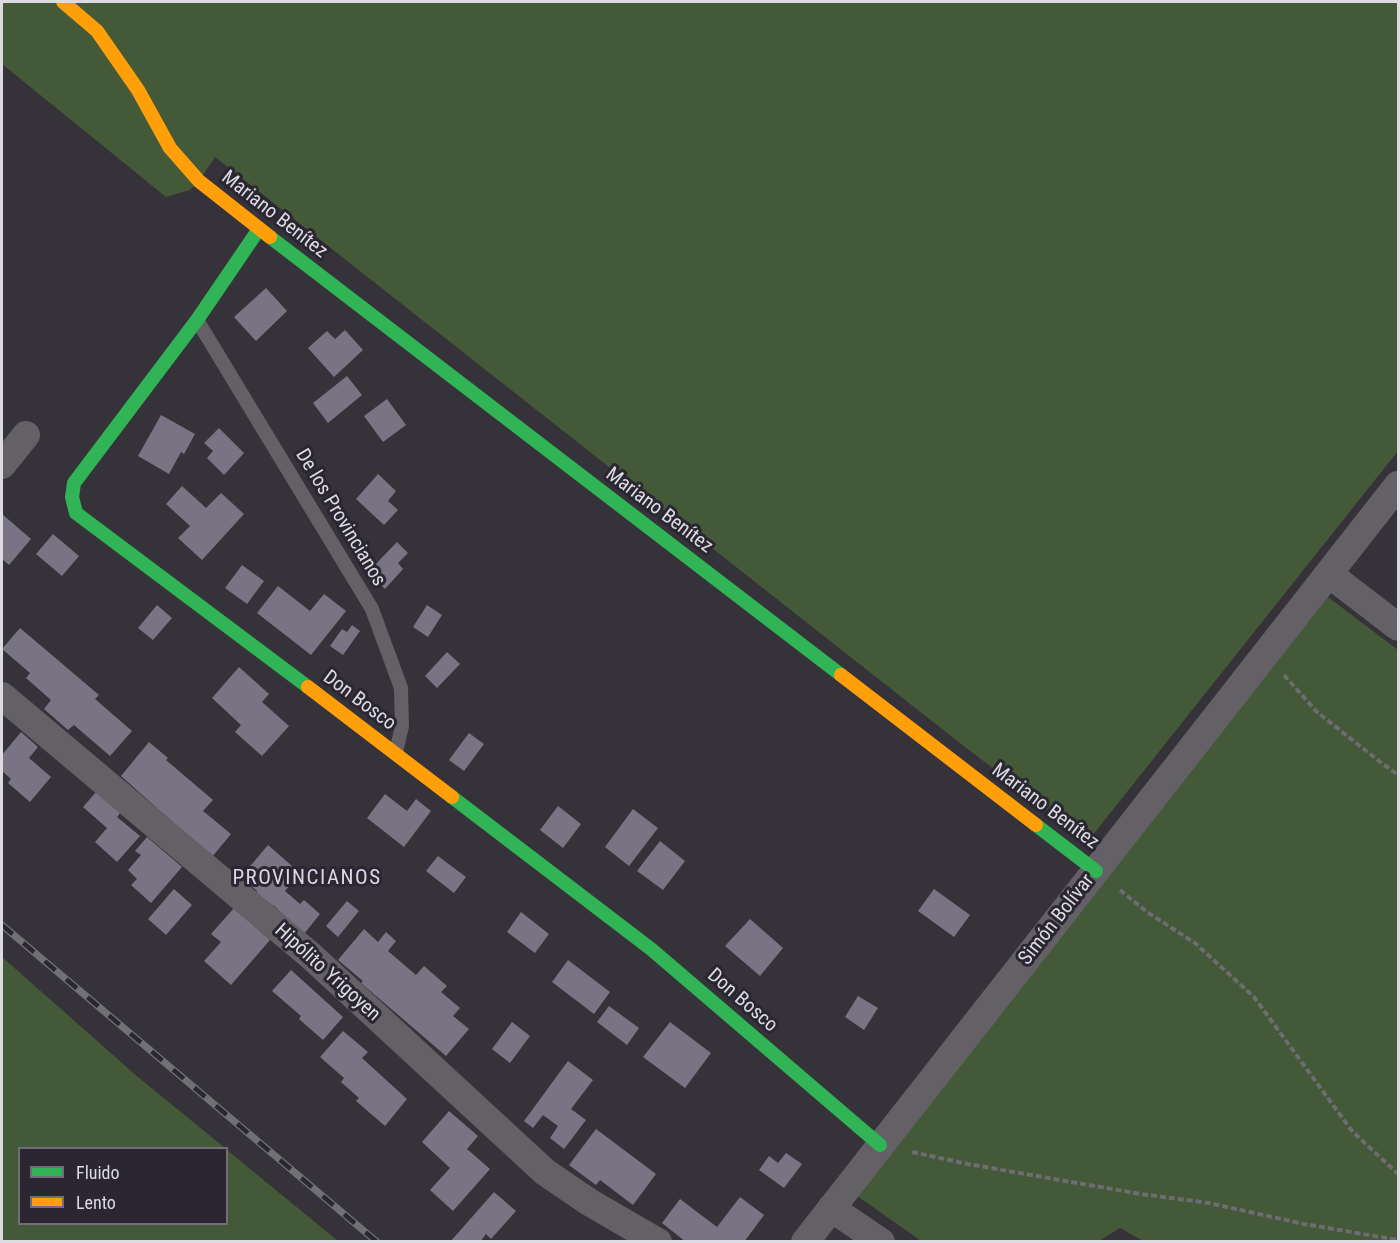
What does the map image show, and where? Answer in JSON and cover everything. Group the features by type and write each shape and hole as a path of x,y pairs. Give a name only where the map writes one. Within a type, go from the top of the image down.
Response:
{"street":[{"name":"Mariano Benítez","path":"63,2 97,31 138,90 170,148 199,181 1096,871"},
{"name":"Don Bosco","path":"259,229 197,320 74,483 72,497 76,513 651,949 880,1145"},
{"path":"2,465 26,435"},
{"name":"Simón Bolívar","path":"805,1242 1398,485"},
{"path":"1329,574 1398,627"},
{"name":"Hipólito Yrigoyen","path":"2,696 311,956 545,1172 589,1202 658,1242"},
{"path":"831,1208 881,1242"}],"lane":[{"name":"De los Provincianos","path":"197,320 372,609 401,688 402,726 395,753"}],"path":[{"path":"1266,654 1317,712 1398,775"},
{"path":"1096,871 1147,912 1195,943 1254,997 1352,1131 1398,1174"},
{"path":"880,1145 968,1164 1141,1194 1209,1203 1304,1224 1398,1240"}],"green space":[{"path":"2,2 1398,2 1398,451 1088,841 956,740 215,157 190,190 166,197 2,64"},
{"path":"1328,597 1398,650 1398,1241 1145,1242 1120,1228 1099,1241 921,1241 856,1195"},
{"path":"2,957 138,1077 224,1147 18,1147 18,1225 228,1225 228,1151 338,1241 2,1241"}],"building":[{"path":"266,288 287,311 256,341 234,317"},
{"path":"345,330 363,350 334,377 308,348 327,331 335,339"},
{"path":"347,376 362,395 328,423 313,403"},
{"path":"387,399 406,425 383,442 364,416"},
{"path":"161,415 195,434 184,454 181,452 169,474 138,456"},
{"path":"219,428 244,453 224,475 207,458 213,451 204,443"},
{"path":"378,474 396,491 388,501 398,510 384,525 356,499"},
{"path":"182,486 206,508 221,493 244,514 202,560 178,538 190,526 166,504"},
{"path":"2,514 31,539 9,565 2,559"},
{"path":"53,534 79,556 62,576 36,554"},
{"path":"397,542 408,553 398,563 403,569 385,589 368,572"},
{"path":"242,565 264,581 247,604 225,588"},
{"path":"278,586 310,611 324,594 346,611 311,655 257,613"},
{"path":"157,605 172,618 153,640 138,628"},
{"path":"427,605 442,615 428,637 413,627"},
{"path":"352,625 360,631 343,655 330,646 342,629 347,632"},
{"path":"20,628 99,695 95,699 132,731 110,756 74,725 68,730 44,709 51,700 26,678 30,673 2,649"},
{"path":"447,652 460,664 437,688 425,676"},
{"path":"239,667 269,694 262,702 289,726 262,756 235,732 241,725 212,698"},
{"path":"21,732 38,747 29,758 51,777 30,802 8,783 11,779 2,771 2,755"},
{"path":"469,733 484,744 464,771 449,760"},
{"path":"149,742 168,758 166,760 213,800 203,811 231,834 212,857 121,776"},
{"path":"97,791 121,812 117,817 140,836 117,862 95,842 107,828 83,807"},
{"path":"385,794 407,811 416,799 431,811 404,847 367,818"},
{"path":"558,806 581,824 563,848 540,830"},
{"path":"633,809 658,828 629,866 605,847"},
{"path":"147,837 182,867 151,903 131,885 137,879 128,870 141,855 135,851"},
{"path":"660,841 685,861 663,890 637,871"},
{"path":"268,845 300,873 285,891 300,904 304,900 320,914 304,934 273,905 271,908 255,895 257,891 241,877"},
{"path":"438,856 466,877 454,893 426,871"},
{"path":"174,889 192,905 166,935 148,919"},
{"path":"934,889 970,915 954,937 918,911"},
{"path":"347,901 359,911 338,937 326,926"},
{"path":"234,908 270,940 231,985 204,961 221,942 211,934"},
{"path":"521,912 549,934 535,953 507,932"},
{"path":"750,919 783,948 760,976 725,946"},
{"path":"364,929 378,942 386,932 396,941 388,951 416,975 424,966 447,986 441,992 460,1008 453,1016 469,1029 446,1056 361,983 363,981 338,960"},
{"path":"568,960 610,992 594,1014 552,982"},
{"path":"291,970 343,1017 323,1040 299,1019 301,1016 272,991"},
{"path":"858,996 878,1008 864,1030 845,1017"},
{"path":"609,1006 639,1028 627,1045 597,1022"},
{"path":"512,1022 530,1036 510,1063 492,1049"},
{"path":"670,1022 711,1053 685,1088 643,1057"},
{"path":"343,1031 368,1052 362,1058 407,1099 385,1126 356,1101 359,1098 341,1082 344,1078 320,1057"},
{"path":"568,1061 593,1080 571,1109 586,1120 564,1149 550,1138 558,1126 543,1115 533,1128 524,1121"},
{"path":"449,1111 478,1136 467,1149 490,1169 453,1211 430,1190 450,1168 422,1142"},
{"path":"596,1129 656,1174 633,1205 600,1180 596,1185 569,1165"},
{"path":"786,1153 802,1164 784,1188 759,1170 769,1156 778,1163"},
{"path":"494,1192 516,1211 491,1239 486,1234 480,1242 450,1242"},
{"path":"740,1197 764,1215 744,1242 686,1242 662,1223 680,1199 717,1227"}],"railway":[{"path":"2,925 377,1242"}],"traffic: fast":[{"path":"259,229 197,320 74,483 72,497 76,513 308,687"},
{"path":"270,237 841,675"},
{"path":"452,797 651,949 880,1145"},
{"path":"1036,825 1096,871"}],"traffic: slow":[{"path":"63,2 97,31 138,90 170,148 199,181 270,237"},
{"path":"841,675 1036,825"},
{"path":"308,687 452,797"}],"district":[{"name":"PROVINCIANOS","path":"307,879"}]}
